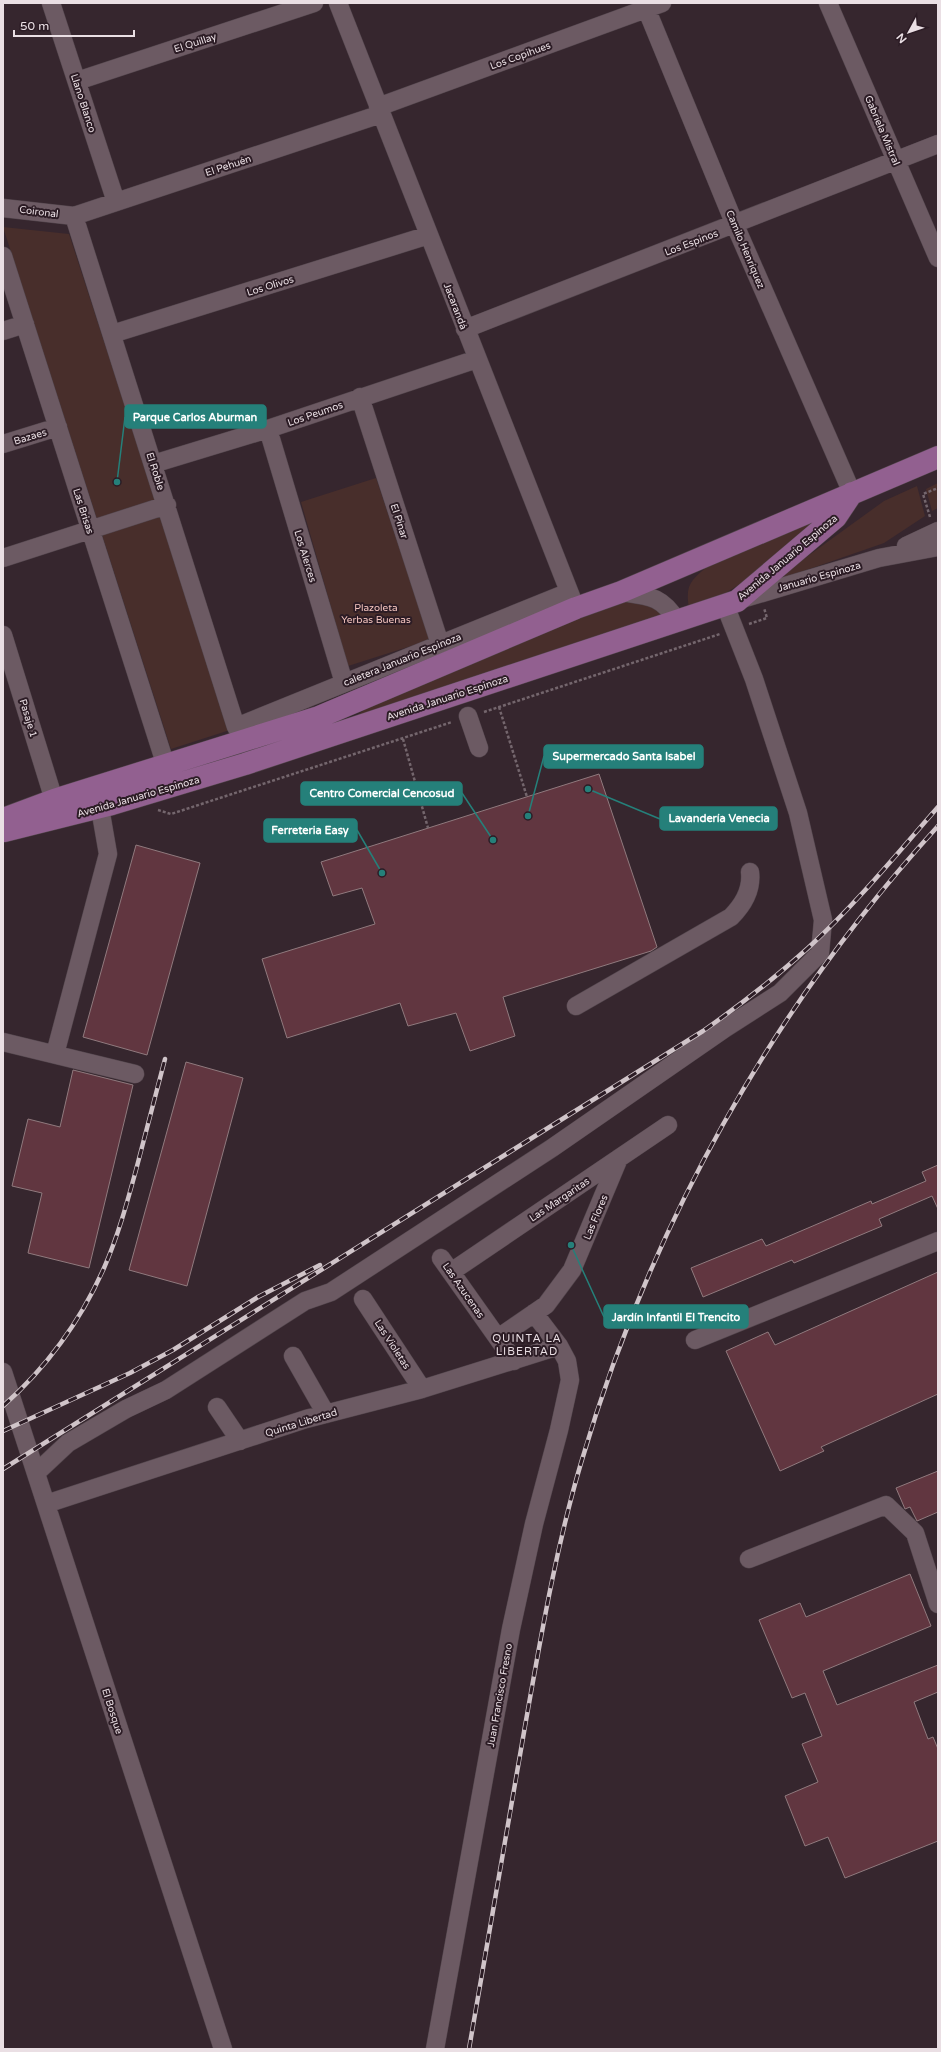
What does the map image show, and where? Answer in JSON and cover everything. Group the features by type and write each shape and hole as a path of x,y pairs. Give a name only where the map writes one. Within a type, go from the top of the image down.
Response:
{"main road":[{"name":"Avenida Januario Espinoza","path":"3,819 54,800 289,727 318,716 572,600 621,592 931,460"},
{"name":"Avenida Januario Espinoza","path":"3,831 100,808 260,758 731,603 836,517 852,493"}],"street":[{"name":"Llano Blanco","path":"51,3 116,202"},
{"name":"El Quillay","path":"77,80 314,3"},
{"name":"Jacarandá","path":"338,3 572,600"},
{"name":"Gabriela Mistral","path":"828,3 938,258"},
{"name":"Los Copihues","path":"380,110 651,5"},
{"name":"Camilo Henríquez","path":"651,5 735,225 852,493"},
{"name":"El Pehuén","path":"74,216 380,110"},
{"name":"Los Espinos","path":"465,329 735,225 938,144"},
{"name":"Coironal","path":"3,208 74,216"},
{"name":"El Roble","path":"74,216 167,505 236,727"},
{"name":"Los Olivos","path":"112,334 429,235"},
{"name":"Las Brisas","path":"3,256 166,766"},
{"path":"3,331 25,324"},
{"name":"Los Peumos","path":"153,464 268,429 477,359"},
{"name":"El Pinar","path":"360,397 440,644"},
{"name":"Bazaes","path":"3,444 58,427"},
{"name":"Los Alerces","path":"268,429 344,683"},
{"path":"931,460 938,444"},
{"path":"3,558 91,531 167,505"},
{"name":"Januario Espinoza","path":"879,558 934,525"},
{"name":"Januario Espinoza","path":"731,603 879,558 938,547"},
{"path":"621,592 650,597 663,602 669,608 677,621"},
{"name":"caletera Januario Espinoza","path":"236,727 440,644 572,600"},
{"path":"36,1473 68,1443 126,1409 166,1390 305,1301 331,1292 558,1144 724,1030 780,994 820,954 823,920 798,813 731,603"},
{"name":"Pasaje 1","path":"3,635 9,673 54,800"},
{"path":"468,716 480,748"},
{"path":"260,758 274,739 289,727"},
{"path":"55,1054 108,854 100,808"},
{"path":"576,1006 731,917 736,913 751,886 750,872"},
{"path":"3,1042 135,1074"},
{"name":"Las Margaritas","path":"446,1265 619,1158 668,1125"},
{"name":"Las Flores","path":"498,1338 546,1305 572,1270 619,1158"},
{"path":"695,1340 938,1241"},
{"name":"Las Azucenas","path":"446,1265 514,1361"},
{"name":"Las Violetas","path":"363,1299 422,1388"},
{"name":"Juan Francisco Fresno","path":"435,2049 514,1615 534,1524 559,1430 570,1380 567,1362 559,1346 534,1313"},
{"name":"Quinta Libertad","path":"46,1504 240,1440 514,1361 559,1346"},
{"path":"292,1356 326,1414"},
{"name":"El Bosque","path":"3,1372 223,2049"},
{"path":"217,1406 240,1440"},
{"path":"749,1559 886,1505 914,1533 938,1604"}],"path":[{"path":"934,525 923,494 938,488"},
{"path":"499,707 527,797"},
{"path":"403,739 428,828"}],"green space":[{"path":"3,227 69,234 230,730 171,749"},
{"name":"Plazoleta Yerbas Buenas","path":"376,478 430,640 348,666 301,502"},
{"path":"938,483 938,508 932,511 926,489"},
{"path":"917,486 925,516 884,543 772,582 884,501"},
{"path":"840,509 760,571 718,598 689,608 688,594 693,579 708,566"},
{"path":"625,599 650,603 666,615 351,720 368,707"}],"building":[{"path":"599,774 657,947 651,951 503,997 515,1036 470,1051 456,1013 408,1026 400,1003 287,1038 262,959 375,924 362,888 333,896 321,862"},
{"path":"136,845 200,863 147,1055 83,1037"},
{"path":"186,1062 243,1078 187,1286 129,1270"},
{"path":"73,1070 133,1085 89,1268 28,1253 42,1193 12,1186 28,1119 60,1127"},
{"path":"938,1165 938,1209 932,1196 879,1219 882,1226 794,1263 792,1260 703,1297 691,1268 762,1239 766,1246 871,1201 872,1204 926,1181 922,1172"},
{"path":"938,1272 938,1394 821,1447 824,1451 780,1471 726,1351 768,1332 775,1345"},
{"path":"938,1471 938,1512 917,1521 910,1507 905,1509 896,1488"},
{"path":"910,1574 931,1626 823,1671 837,1705 938,1665 938,1692 914,1702 928,1739 933,1737 938,1749 938,1841 845,1878 828,1837 805,1846 785,1796 818,1782 802,1744 822,1736 805,1693 792,1698 759,1620 800,1603 806,1617"}],"railway":[{"path":"3,1469 703,1031 770,981 825,932 875,879 938,807"},
{"path":"469,2049 536,1664 556,1563 563,1530 581,1463 609,1375 643,1290 681,1206 723,1124 770,1045 822,969 878,896 938,826"},
{"path":"3,1406 34,1376 61,1342 85,1306 104,1268 114,1244 126,1207 165,1059"},
{"path":"3,1431 130,1373 173,1350 258,1297 320,1265"}],"place":[{"name":"Parque Carlos Aburman","path":"117,482"},
{"name":"Lavandería Venecia","path":"588,789"},
{"name":"Supermercado Santa Isabel","path":"528,816"},
{"name":"Centro Comercial Cencosud","path":"493,840"},
{"name":"Ferreteria Easy","path":"382,873"},
{"name":"Jardín Infantil El Trencito","path":"571,1245"}],"district":[{"name":"QUINTA LA LIBERTAD","path":"527,1344"}]}
